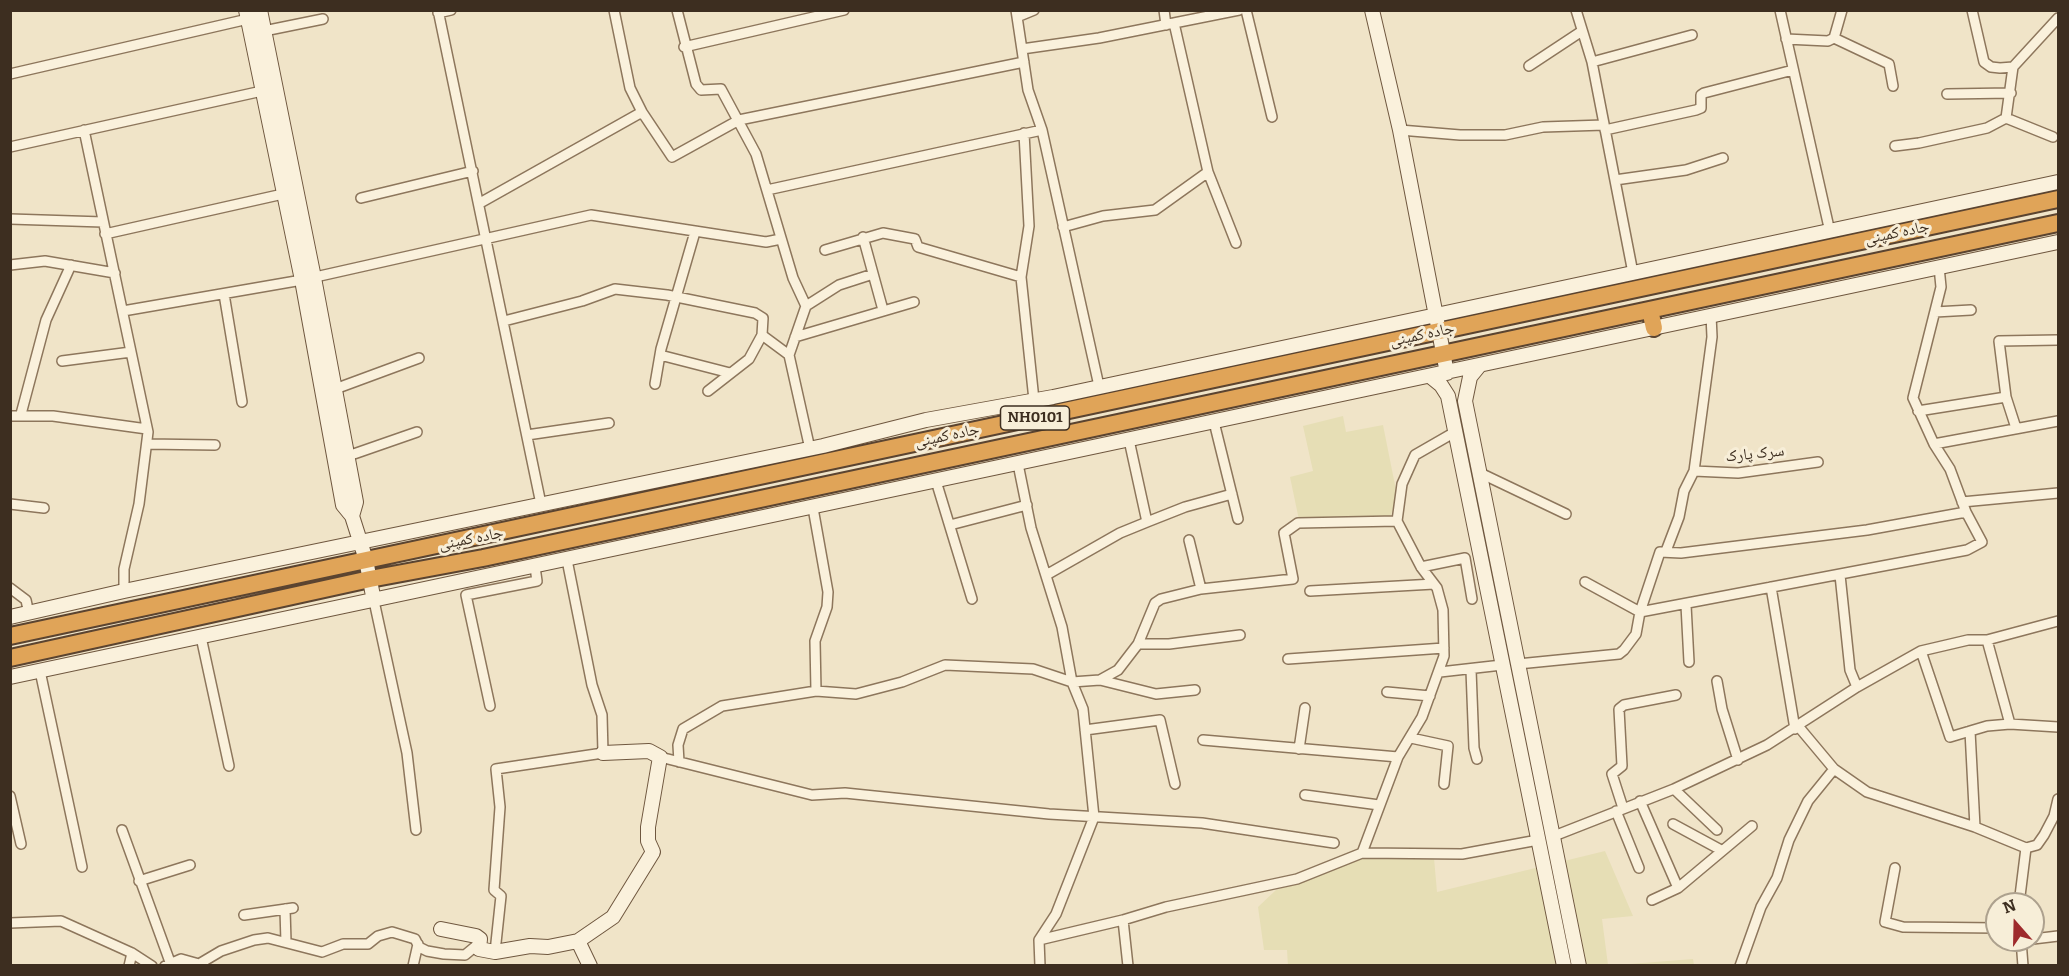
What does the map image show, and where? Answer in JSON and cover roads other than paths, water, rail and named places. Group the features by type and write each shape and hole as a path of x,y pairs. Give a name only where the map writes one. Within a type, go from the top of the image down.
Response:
{"highway":[{"name":"جاده کمپنی","path":"10,636 490,536 1438,323 2058,199"},
{"name":"جاده کمپنی","path":"10,658 370,579 483,558 2058,223"},
{"path":"1650,310 1654,328"}],"street":[{"path":"260,10 308,279 343,505 352,516 366,560 409,763 416,830"},
{"path":"451,10 438,12 480,203 541,504"},
{"path":"614,10 630,88 642,112 672,157 739,120 1024,62"},
{"path":"677,10 684,47 696,84 701,90 721,89 756,154 793,278 806,306"},
{"path":"684,47 844,10"},
{"path":"1034,10 1016,14 1028,90 1042,130 1099,386"},
{"path":"1164,10 1170,24 1208,172 1236,243"},
{"path":"1022,49 1239,10"},
{"path":"1246,10 1272,117"},
{"path":"1372,10 1401,130 1447,372"},
{"path":"1576,10 1592,62 1633,273"},
{"path":"1780,10 1830,232"},
{"path":"1786,39 1828,41 1834,38 1842,10"},
{"path":"1972,10 1984,62 1990,67 2013,67"},
{"path":"10,74 247,15 283,194 308,279 335,389 356,502 352,516"},
{"path":"2006,118 2013,67 2058,18"},
{"path":"264,31 322,19"},
{"path":"1529,66 1582,31"},
{"path":"1592,62 1692,35"},
{"path":"1834,38 1889,64 1893,86"},
{"path":"1401,130 1460,135 1505,135 1543,127 1605,128 1696,111 1701,108 1701,95 1704,93 1793,70"},
{"path":"10,147 262,91"},
{"path":"1947,94 2011,93"},
{"path":"480,203 642,112"},
{"path":"1895,146 1987,128 2006,118 2053,137"},
{"path":"84,130 147,429 139,504 124,568 124,591"},
{"path":"767,190 1042,130"},
{"path":"1024,133 1029,226 1022,277 1034,400"},
{"path":"1615,180 1686,170 1723,158"},
{"path":"361,198 472,171"},
{"path":"1064,227 1103,216 1155,210 1208,172"},
{"path":"10,617 124,591 810,449 926,420 1438,323 1633,273 2058,182"},
{"path":"105,234 283,194"},
{"path":"123,311 308,279 591,215 766,242 781,239"},
{"path":"10,219 103,222"},
{"path":"655,384 660,355 695,232"},
{"path":"825,250 883,233 915,239 918,247 1022,277"},
{"path":"863,237 883,310"},
{"path":"10,677 2058,242"},
{"path":"10,265 45,261 115,273"},
{"path":"21,414 46,320 71,265"},
{"path":"1585,582 1640,612 1967,550 1982,542 1966,512 1950,469 1934,444 1912,398 1941,287 1940,267"},
{"path":"810,449 789,355 806,306 839,285 873,274"},
{"path":"504,321 582,301 615,289 677,297 755,313 763,318 762,335 749,359 708,391"},
{"path":"224,294 243,402"},
{"path":"795,337 914,302"},
{"path":"1935,312 1971,310"},
{"path":"1666,551 1679,517 1684,491 1694,471 1712,337 1712,315"},
{"path":"762,335 789,355"},
{"path":"2016,428 2006,397 1999,340 2058,340"},
{"path":"62,361 131,352"},
{"path":"660,355 730,373"},
{"path":"335,389 419,358"},
{"path":"1479,366 1470,377 1465,400 1579,966"},
{"path":"1430,376 1441,385 1448,396 1564,966"},
{"path":"1918,411 2006,397"},
{"path":"10,416 21,414 147,429"},
{"path":"1934,444 2058,421"},
{"path":"1214,422 1238,519"},
{"path":"527,435 609,423"},
{"path":"348,456 417,432"},
{"path":"1362,853 1398,757 1411,738 1440,672 1444,648 1443,609 1434,584 1421,567 1397,521 1402,484 1415,455 1455,432"},
{"path":"1129,440 1147,522"},
{"path":"147,444 215,445"},
{"name":"سرک پارک","path":"1694,471 1738,473 1818,462"},
{"path":"1018,464 1027,506 1062,627 1072,682 1083,710 1095,817 1056,914 1039,940 1040,966"},
{"path":"1478,472 1566,514"},
{"path":"936,482 972,599"},
{"path":"1047,574 1120,533 1232,494"},
{"path":"1962,502 2058,494"},
{"path":"10,504 44,508"},
{"path":"950,525 1027,506"},
{"path":"813,508 828,592 827,607 815,641 816,691"},
{"path":"1518,663 1619,654 1636,634 1640,612 1660,552 1681,553 1867,530 1966,512"},
{"path":"1100,680 1118,670 1138,644 1155,603 1181,592 1293,579 1284,533 1298,523 1397,521"},
{"path":"1189,540 1201,589"},
{"path":"1421,567 1465,558 1472,599"},
{"path":"567,560 592,685 602,715 603,753"},
{"path":"490,706 466,595 537,581 535,567"},
{"path":"1840,575 1850,670 1857,687"},
{"path":"1310,591 1434,584"},
{"path":"1771,587 1797,727 1834,768 1867,792 1975,828 2026,848 2037,845 2056,816 2058,799"},
{"path":"10,588 26,600 29,614"},
{"path":"1686,605 1689,662"},
{"path":"1554,836 1674,789 1738,760 1797,727 1857,687 1921,651 1968,640 1987,640 2058,621"},
{"path":"1138,644 1169,644 1240,635"},
{"path":"201,637 229,766"},
{"path":"1987,640 2010,724"},
{"path":"1288,659 1444,648"},
{"path":"1921,651 1947,734 1950,737 1987,726 2010,724 2058,727"},
{"path":"679,762 678,745 683,729 722,706 816,691 856,694 902,682 945,665 1033,669 1072,682 1100,680 1156,694 1195,690"},
{"path":"1440,672 1502,666"},
{"path":"1471,670 1474,748 1477,759"},
{"path":"40,671 82,867"},
{"path":"1717,681 1722,709 1738,760"},
{"path":"1387,692 1430,696"},
{"path":"1639,868 1619,810 1612,774 1622,766 1619,709 1624,705 1676,695"},
{"path":"1299,749 1305,708"},
{"path":"1085,730 1160,720 1175,783"},
{"path":"1970,731 1975,828"},
{"path":"1411,738 1448,746 1444,784"},
{"path":"1203,740 1398,757"},
{"path":"495,952 501,896 494,890 500,807 496,769 603,753 649,751 660,757 812,795 845,793 1095,817 1202,823 1334,843"},
{"path":"477,945 479,949 495,952 530,946 548,947 578,941 613,917 653,852 648,841 648,827 660,757"},
{"path":"1740,966 1761,907 1780,870 1789,840 1803,811 1834,768"},
{"path":"1674,789 1717,830"},
{"path":"1305,795 1379,805"},
{"path":"10,796 21,844"},
{"path":"1640,801 1678,888"},
{"path":"1673,824 1721,850"},
{"path":"1652,900 1678,888 1752,826"},
{"path":"122,830 168,964 181,959 199,964 221,951 254,940 268,938 322,952 343,944 363,946 378,936 392,932 407,935 427,951 460,956 477,945 480,939 476,936 441,929"},
{"path":"1039,940 1166,907 1297,879 1362,853 1462,854 1538,840"},
{"path":"2020,892 2026,848"},
{"path":"139,881 190,865"},
{"path":"1895,868 1885,922 1903,927 1985,928"},
{"path":"1548,885 1563,882"},
{"path":"244,915 289,909 286,942"},
{"path":"1123,920 1128,966"},
{"path":"10,923 61,921 132,953 152,966"},
{"path":"578,941 590,966"},
{"path":"413,966 418,944"},
{"path":"129,966 132,953"}]}
